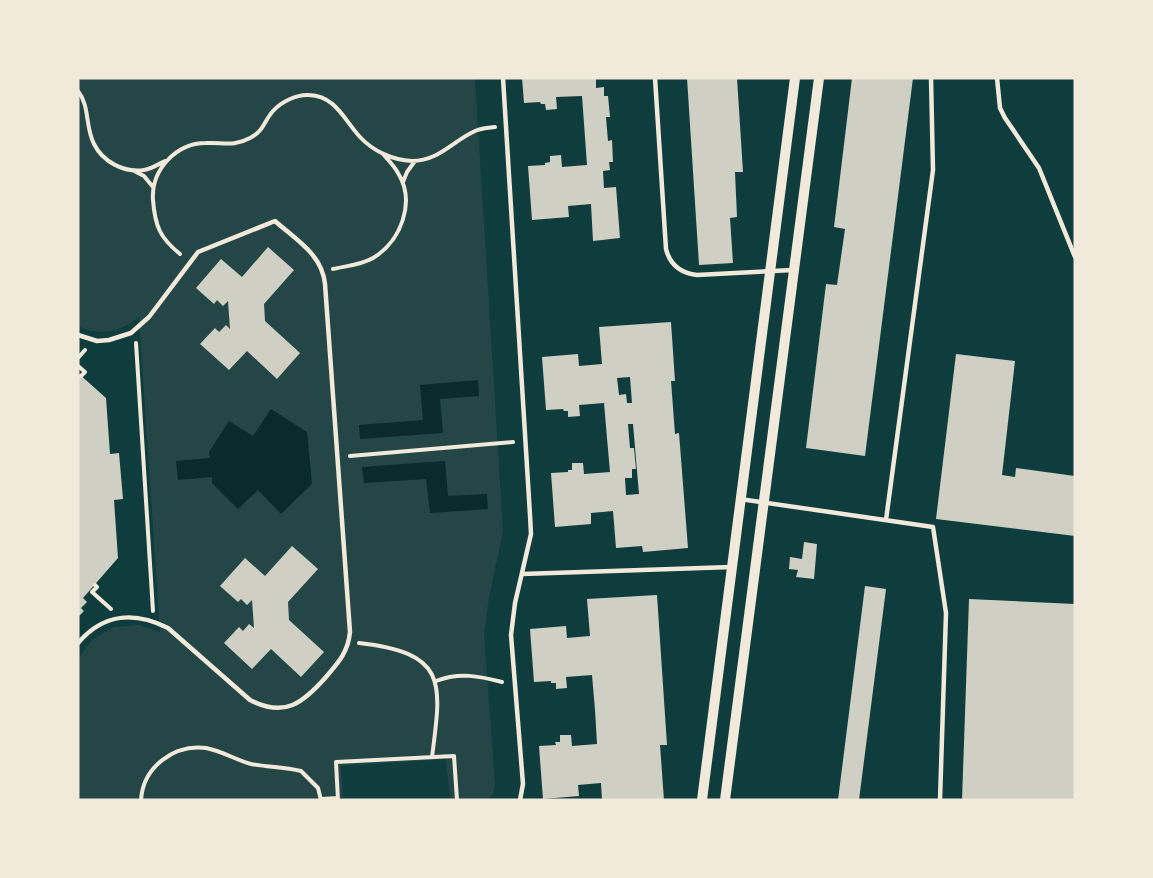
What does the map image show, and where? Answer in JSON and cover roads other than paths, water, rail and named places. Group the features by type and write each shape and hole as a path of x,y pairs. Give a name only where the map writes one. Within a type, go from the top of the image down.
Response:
{"street":[{"path":"702,800 795,78"},
{"path":"725,800 819,78"}],"lane":[{"path":"503,78 531,534 511,635 523,784 520,800"},
{"path":"655,78 666,249 673,266 688,274 794,270"},
{"path":"886,520 933,170 931,78"},
{"path":"997,78 1000,108 1039,168 1075,257"},
{"path":"78,335 97,341 109,340 121,338 135,330 149,317 198,252 275,221 316,257 323,270 350,632 349,642 342,659 310,696 293,706 272,708 250,700 168,628 153,620 141,617 121,617 98,625 78,643"},
{"path":"740,499 933,527 946,613 940,800"},
{"path":"522,574 732,567"}]}
